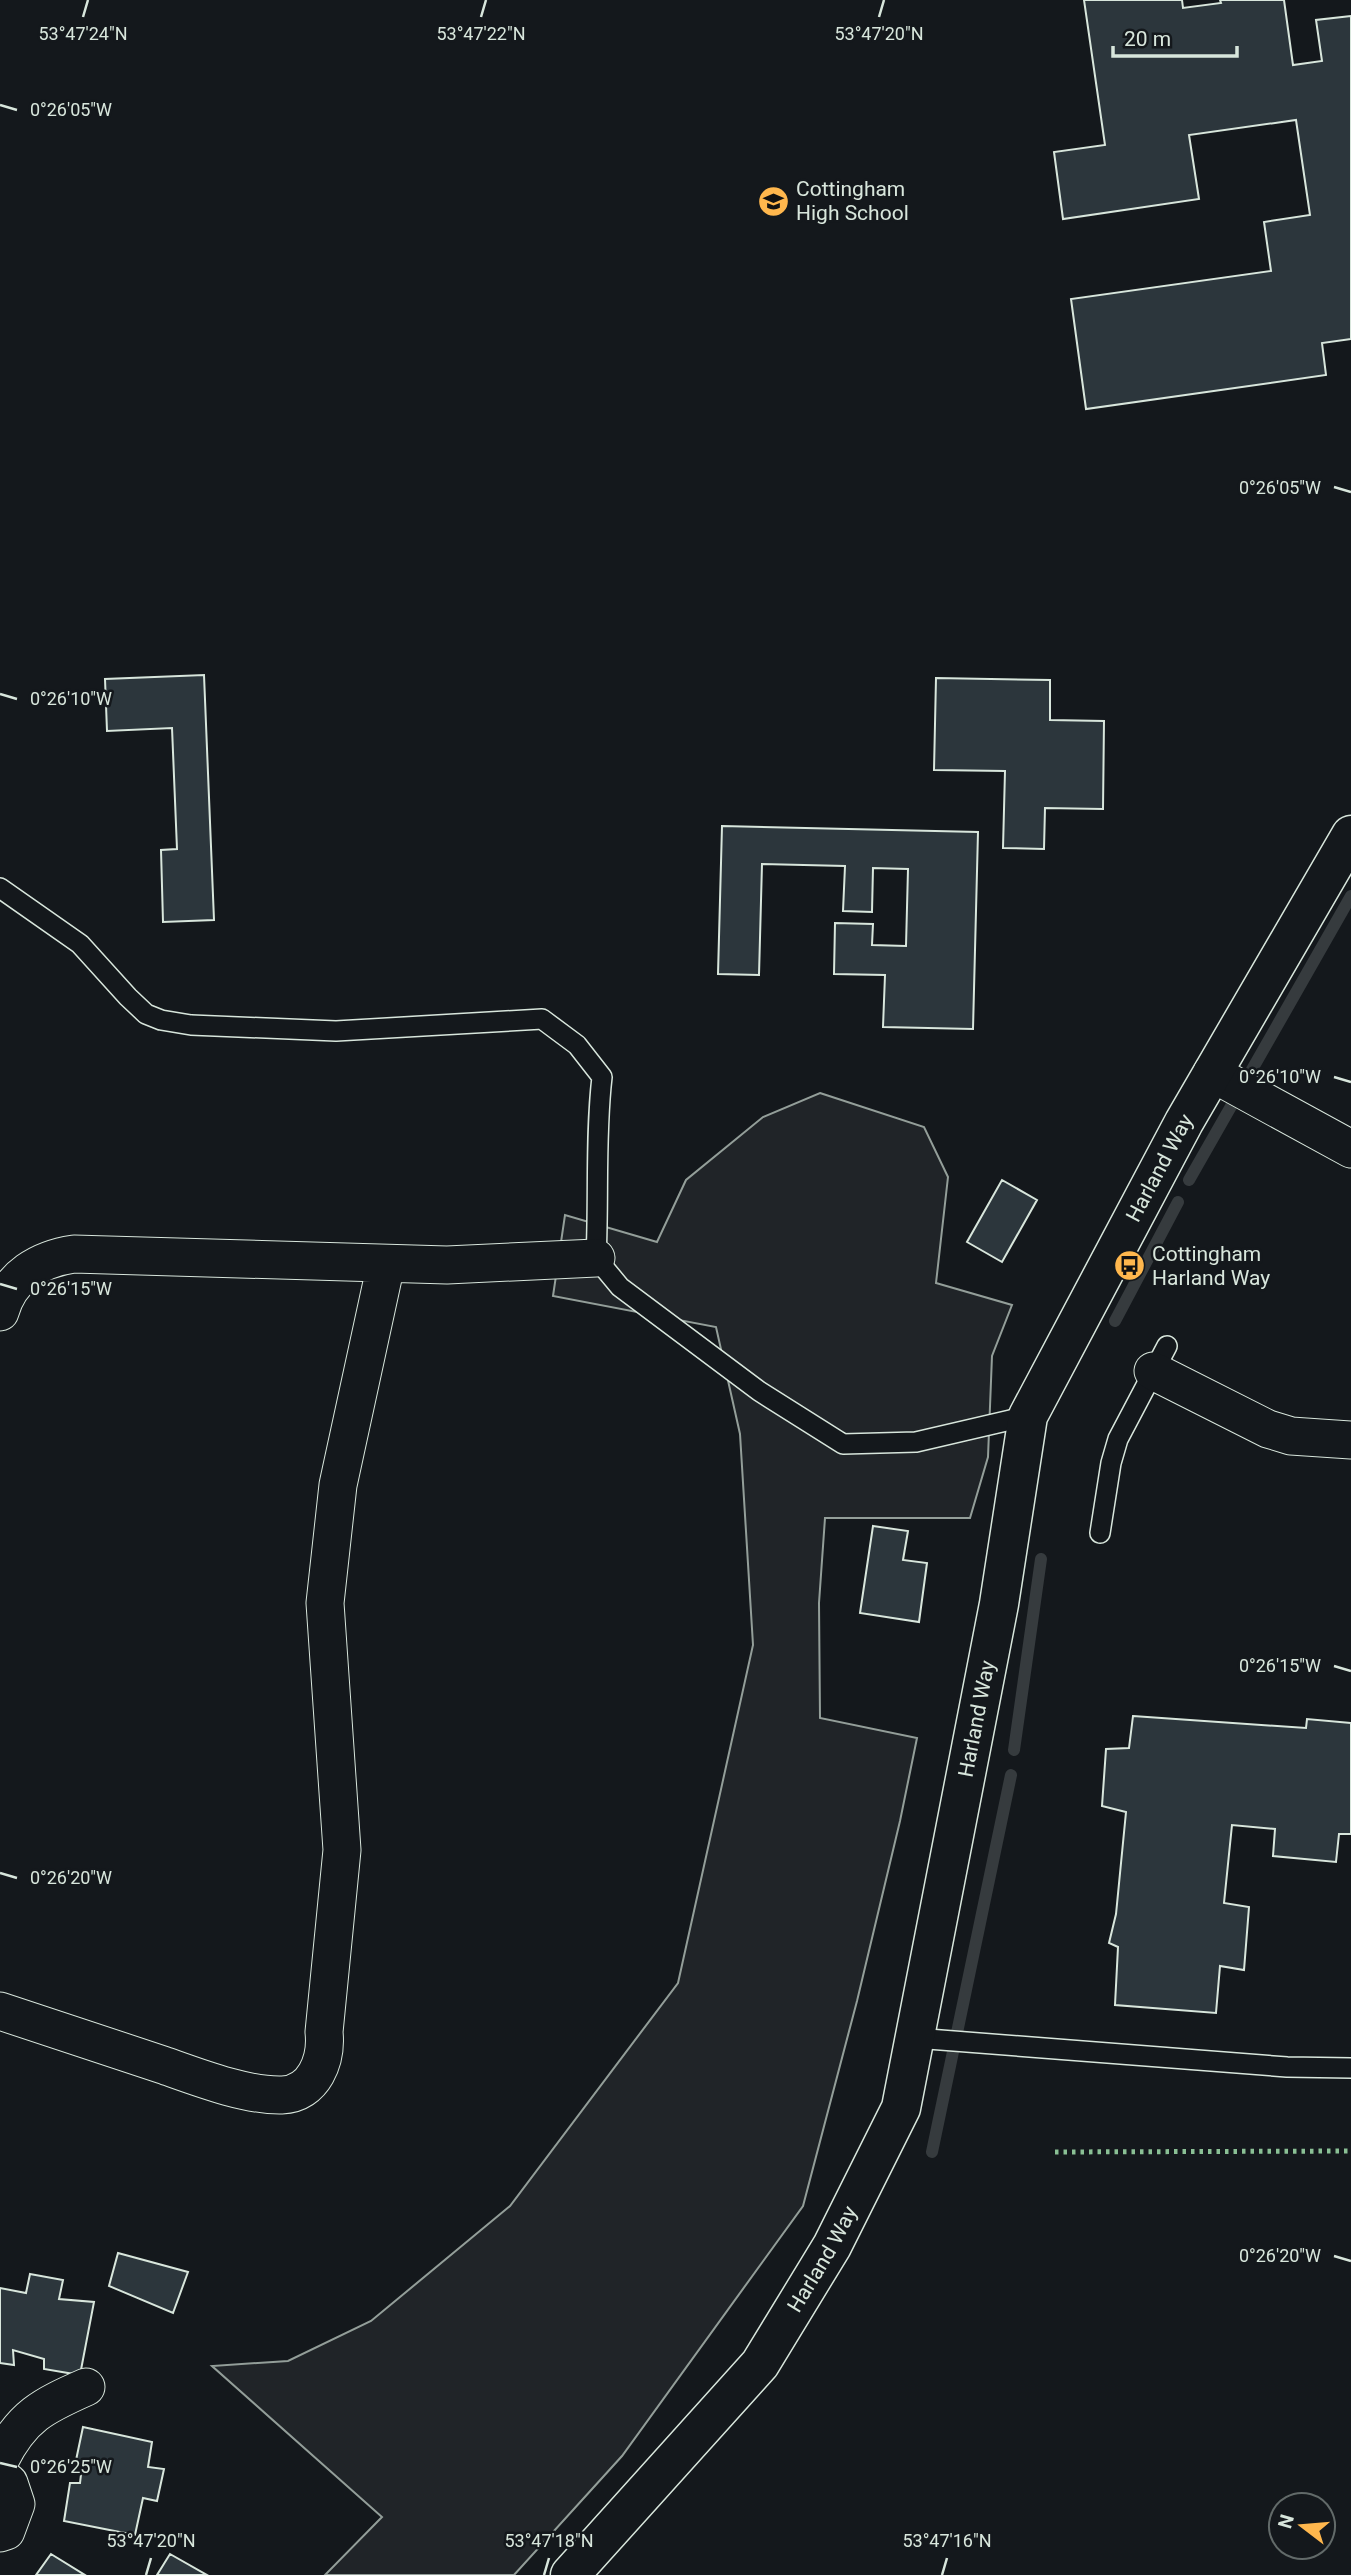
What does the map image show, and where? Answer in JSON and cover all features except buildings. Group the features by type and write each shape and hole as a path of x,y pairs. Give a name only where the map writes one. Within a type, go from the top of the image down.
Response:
{"main road":[{"name":"Harland Way","path":"570,2575 760,2364 832,2246 901,2108 999,1604 1028,1416 1184,1122 1351,835"}],"street":[{"path":"1212,1073 1351,1149"},
{"path":"0,1312 9,1290 36,1264 74,1254 447,1265 597,1258"},
{"path":"0,2011 228,2087 281,2095 292,2093 313,2078 322,2064 326,2049 324,2032 342,1850 325,1603 338,1485 386,1264"},
{"path":"1160,1358 1268,1429 1292,1436 1351,1440"},
{"path":"0,2460 10,2439 42,2406 86,2387"},
{"path":"0,2476 9,2483 16,2504 6,2531 0,2533"}],"lane":[{"path":"0,888 80,944 146,1014 161,1020 191,1025 336,1031 542,1020 576,1045 602,1077 598,1112 597,1258 620,1287 759,1391 843,1444 916,1443 1028,1416"},
{"path":"1100,1533 1111,1464 1118,1439 1160,1358"},
{"path":"915,2038 1287,2067 1351,2068"}],"shaded area":[{"path":"820,1093 924,1127 948,1177 936,1283 1012,1305 992,1356 988,1457 970,1518 825,1518 819,1603 820,1718 917,1738 857,2001 803,2206 622,2456 514,2575 325,2575 382,2517 212,2366 288,2361 371,2321 510,2206 678,1983 753,1645 740,1434 716,1327 553,1296 565,1215 657,1242 686,1180 763,1117"}],"waterway":[{"path":"1189,1180 1351,896"},
{"path":"1115,1321 1178,1202"},
{"path":"1014,1750 1041,1559"},
{"path":"932,2152 1011,1775"}],"hedge":[{"path":"1055,2152 1351,2151"}],"place":[{"name":"Cottingham High School","path":"773,201"},
{"name":"Cottingham Harland Way","path":"1129,1266"}]}
